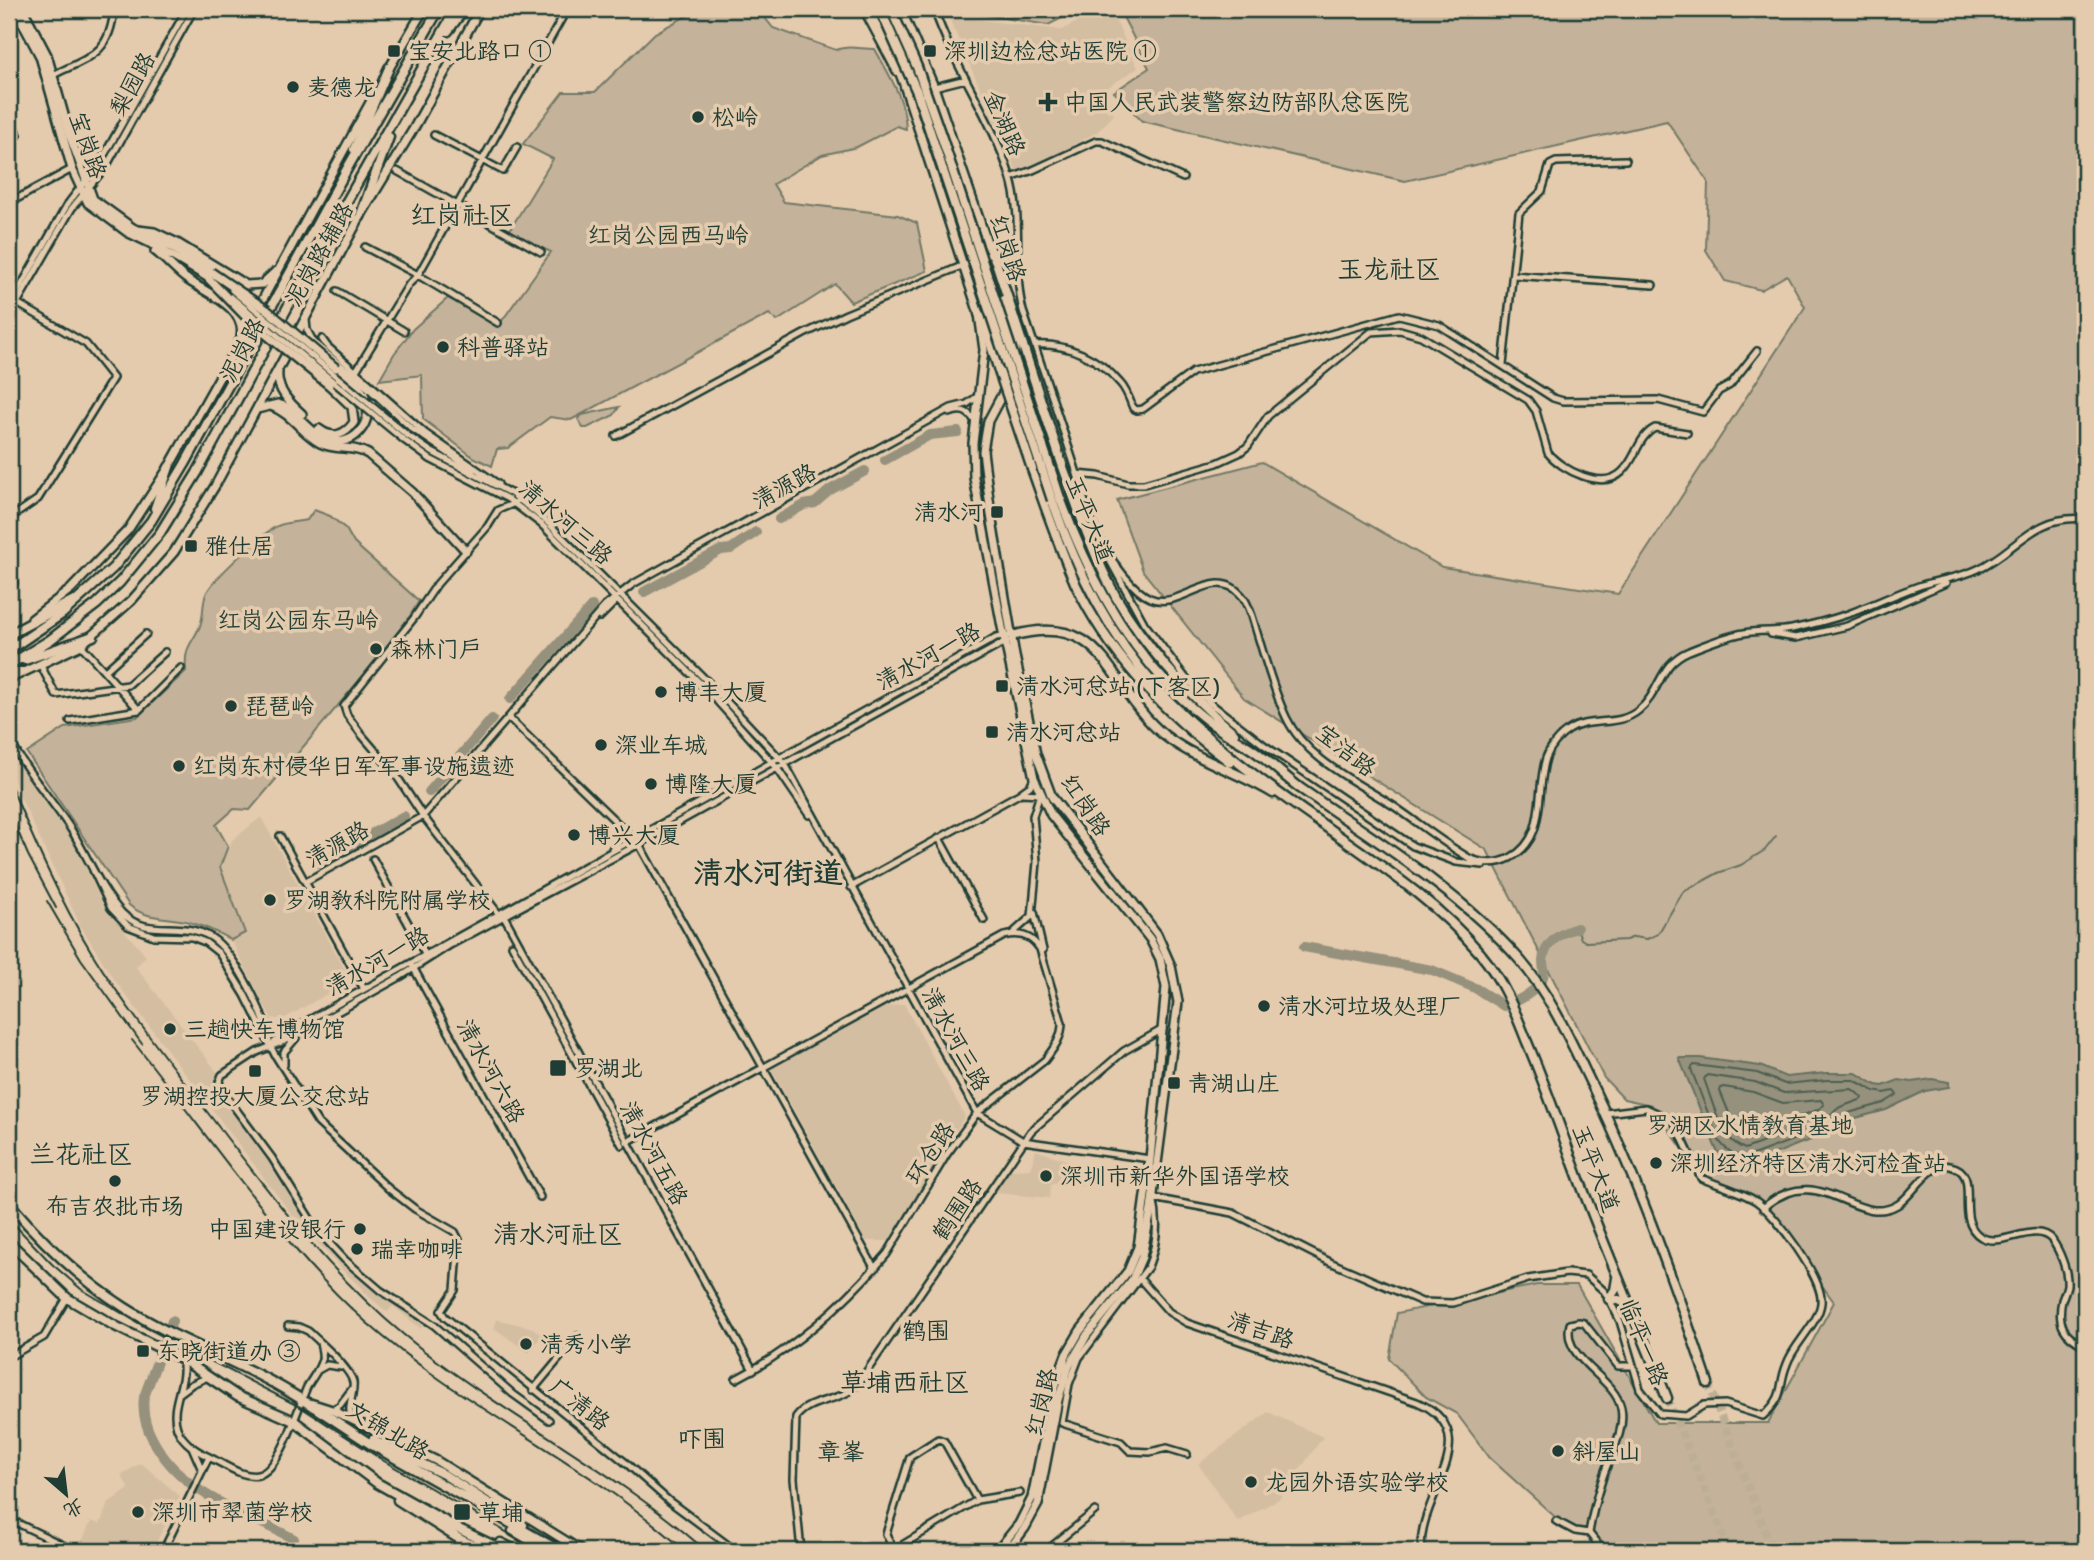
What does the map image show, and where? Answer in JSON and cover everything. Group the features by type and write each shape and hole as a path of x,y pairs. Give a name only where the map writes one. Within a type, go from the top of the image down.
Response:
{"highway":[{"name":"泥岗路","path":"9,650 52,622 113,568 151,521 439,9"},
{"name":"泥岗路","path":"9,666 50,640 97,604 160,533 197,473 309,268 456,9"},
{"path":"432,53 464,9"},
{"path":"872,9 894,55 907,91"},
{"name":"玉平大道","path":"880,9 920,101 1056,499 1105,602 1131,642 1189,705 1364,831 1457,902 1492,931 1521,961 1569,1037 1606,1113 1671,1277 1708,1383"},
{"name":"玉平大道","path":"891,9 917,67 934,117 1073,553 1094,596 1115,632 1154,685 1199,729 1315,819 1398,877 1460,932 1494,972 1514,1009 1667,1398"},
{"path":"348,167 389,68"},
{"path":"360,217 393,121"},
{"path":"988,244 994,253 1076,505 1110,585 1131,621 1175,678 1209,712 1255,751"},
{"path":"979,314 984,322 1056,538 1077,587 1102,630 1127,666 1155,696 1205,742 1268,790"},
{"path":"151,521 169,467"},
{"path":"12,633 84,594"},
{"path":"1007,639 1051,630 1079,637 1098,653 1165,736 1268,790 1315,819"},
{"path":"9,666 93,636"},
{"path":"9,672 22,672"},
{"name":"文锦北路","path":"9,1203 44,1242 95,1288 161,1328 247,1369 352,1430 372,1445 560,1551"},
{"path":"9,1242 67,1298"},
{"path":"1617,1276 1615,1290 1609,1299 1619,1300 1630,1307"},
{"name":"文锦北路","path":"67,1298 182,1360 237,1396 294,1421 410,1509 461,1541 485,1551"},
{"path":"352,1430 443,1474 560,1551"},
{"name":"文锦北路","path":"377,1483 505,1551"},
{"path":"453,1491 546,1551"},
{"path":"443,1520 517,1551"}],"main road":[{"name":"宝岗路","path":"15,9 40,56 72,169 84,186"},
{"name":"宝岗路","path":"23,9 41,43 53,75 88,203 150,243 209,275"},
{"name":"泥岗路辅路","path":"12,633 71,589 104,557 135,520 169,467 238,345 424,9"},
{"name":"泥岗路辅路","path":"9,679 81,645 93,636 131,601 174,552 215,486 360,217 410,135 480,9"},
{"name":"红岗路","path":"864,9 907,91 979,314 984,351 975,421 974,478 1034,778 1051,815 1154,946 1166,987 1150,1159 1140,1236 1134,1258 1124,1276 1080,1331 1066,1355 1054,1387 1032,1498 1019,1524 998,1551"},
{"name":"红岗路","path":"901,9 934,87 988,244"},
{"path":"130,230 161,235 246,285 262,284 280,267"},
{"path":"130,230 187,279 220,300 238,316 242,328 238,345"},
{"name":"红岗路","path":"994,253 1017,347 1012,376 988,421 983,451 1007,639 1047,788 1072,825 1149,922 1167,955 1175,979 1178,1002 1146,1245 1138,1269 1087,1335 1066,1373 1058,1400 1038,1504 1008,1551"},
{"path":"209,275 267,310 359,387 367,401 367,419 362,429 352,438 341,442 317,434 287,407 278,404 257,410"},
{"path":"209,275 258,328 349,402 354,411 352,425 332,436 320,430 288,400 277,380 278,370"},
{"path":"271,405 321,444 360,450 368,454 413,493 467,551"},
{"path":"1161,1043 1166,1049 1173,1046"},
{"path":"302,1401 332,1410 438,1461 582,1551"}],"street":[{"path":"53,75 99,52 113,26 114,9"},
{"name":"梨园路","path":"9,317 187,9"},
{"name":"梨园路","path":"9,307 67,205 107,165 194,9"},
{"path":"356,371 409,284 418,275 567,9"},
{"name":"金湖路","path":"934,9 1011,178 1015,200 1017,260"},
{"path":"934,87 966,79"},
{"path":"9,117 18,135"},
{"path":"434,135 503,171 517,148"},
{"path":"1011,178 1096,141 1102,141 1183,178"},
{"path":"1503,365 1519,213 1542,191 1550,165 1556,162 1626,160"},
{"path":"9,202 72,169"},
{"path":"397,170 541,251"},
{"path":"616,436 804,334 846,314 964,267 994,253 1017,235"},
{"path":"365,247 498,323"},
{"path":"994,253 1012,254 1017,260"},
{"name":"宝洁路","path":"1017,260 1019,293 1077,474 1104,547 1138,590 1154,600 1172,600 1213,584 1222,584 1238,591 1247,603 1272,683 1287,720 1309,747 1338,772 1464,855 1493,864"},
{"name":"清水河三路","path":"209,275 430,459 517,501 545,520 772,762 816,823"},
{"path":"1513,275 1653,285"},
{"path":"337,291 404,331"},
{"path":"9,519 38,499 113,377 86,344 17,303"},
{"path":"1035,345 1082,352 1121,383 1133,408 1137,410 1143,409 1193,372 1399,315 1439,325 1553,398 1563,401 1658,400 1703,412 1719,391 1730,385 1757,351"},
{"path":"306,318 307,330 314,343 411,428 486,480"},
{"path":"1077,474 1138,484 1228,458 1248,446 1268,416 1353,345 1371,332 1380,331 1400,330 1421,336 1528,400 1536,411 1548,453 1581,476 1594,479 1614,477 1623,472 1645,436 1655,428 1687,433"},
{"path":"321,339 425,432 512,494"},
{"name":"清源路","path":"619,597 634,584 951,408 967,404 978,396"},
{"name":"清源路","path":"305,882 424,817 605,606 952,412 959,410 969,413 975,421"},
{"name":"清水河三路","path":"405,438 512,494 517,501"},
{"path":"467,551 498,510 517,501"},
{"path":"1761,632 1796,639 1847,626 1922,595 1991,562 2032,530 2061,520 2085,519"},
{"path":"1104,547 1130,599 1168,656 1210,704 1241,729 1413,846 1456,862 1493,864 1514,856 1533,834 1537,824 1547,757 1554,743 1566,731 1584,723 1613,721 1633,715 1645,704 1666,668 1680,656 1735,635 1789,629 1844,616 1921,586 1958,577"},
{"name":"清水河五路","path":"467,551 438,584 382,660 346,701 344,706 347,715 501,914 625,1143 753,1370"},
{"name":"清水河三路","path":"619,597 715,689 785,764 977,1113 1023,1141 1150,1159"},
{"path":"105,671 146,634"},
{"name":"清水河一路","path":"270,1045 287,1040 427,956 607,854 637,841 996,637 1007,639"},
{"name":"清水河一路","path":"501,914 785,764 1007,639"},
{"path":"81,645 139,710"},
{"path":"40,664 56,695 119,687 134,682 165,652"},
{"path":"70,721 139,710 181,668"},
{"path":"510,719 637,841 875,1269"},
{"path":"9,739 72,831 111,908 128,926 154,936 192,937 216,950 239,985 285,1072"},
{"path":"851,887 1019,794 1030,786 1034,778"},
{"path":"512,945 625,1143 1004,936 1013,934 1032,916 1037,862 1033,816 1040,794 1019,794"},
{"path":"607,854 619,839 620,832 613,817"},
{"path":"280,836 364,989"},
{"path":"939,838 984,920"},
{"path":"373,859 427,956"},
{"path":"93,870 121,912 137,923 155,929 196,931 218,943 231,959 262,1019 270,1045"},
{"path":"1033,908 1046,964"},
{"name":"环仓路","path":"736,1379 753,1370 819,1322 875,1269 887,1254 947,1154 977,1113 1045,1060 1062,1034 1062,1023 1046,964 1037,943 1021,934 1013,934"},
{"name":"清水河一路","path":"270,1045 298,1026 412,965"},
{"name":"清水河六路","path":"412,965 540,1197"},
{"path":"262,1019 278,1030 298,1026"},
{"name":"鹤围路","path":"801,1551 794,1479 796,1417 806,1407 849,1393 858,1384 1023,1141 1049,1115 1124,1051 1163,1029"},
{"path":"285,1072 284,1052 304,1030"},
{"path":"270,1045 222,1076 220,1086 272,1157 317,1230 345,1260 372,1283 434,1325 513,1394 549,1420"},
{"name":"广清路","path":"285,1072 318,1123 370,1172 415,1209 455,1232 459,1240 454,1290 441,1311 473,1341 626,1462 669,1501 736,1551"},
{"name":"临平一路","path":"1153,1198 1233,1213 1330,1262 1422,1302 1453,1303 1510,1283 1567,1273 1586,1275 1609,1299 1619,1321 1640,1389 1660,1414 1686,1416 1704,1405 1725,1404 1763,1416 1774,1406 1782,1390 1787,1363 1821,1305 1820,1288 1809,1265 1755,1200 1701,1178 1674,1121 1646,1108 1606,1113"},
{"path":"1763,1208 1773,1199 1790,1191 1815,1189 1871,1210 1884,1210 1898,1205 1922,1180 1941,1166 1951,1166 1962,1171 1967,1182 1966,1213 1970,1226 1981,1237 1994,1241 2040,1233 2050,1238 2064,1268 2067,1285 2059,1320 2073,1340 2085,1346"},
{"path":"1153,1198 1157,1213 1148,1267 1079,1358 1069,1384 1062,1423 1121,1442 1130,1451 1150,1452 1167,1448 1186,1454"},
{"name":"清吉路","path":"1140,1279 1168,1312 1187,1323 1431,1408 1445,1423 1449,1434 1448,1455 1423,1532 1422,1551"},
{"path":"9,1357 44,1337 67,1298"},
{"path":"1588,1533 1622,1420 1621,1406 1614,1393 1576,1352 1570,1341 1570,1324 1584,1323 1618,1366 1632,1366"},
{"path":"288,1326 308,1331 345,1368 352,1380 349,1413 353,1420"},
{"path":"533,1390 578,1336"},
{"path":"182,1360 184,1376 175,1409 176,1424 182,1437 209,1457 247,1475 262,1474 274,1462 318,1370 322,1357 320,1343"},
{"path":"318,1370 333,1364 345,1368"},
{"path":"178,1395 192,1384 208,1377"},
{"path":"332,1410 340,1405 352,1389"},
{"path":"977,1500 944,1441 938,1439 910,1457 886,1534 894,1551 977,1500 1020,1493"},
{"path":"191,1446 202,1470"},
{"path":"163,1551 209,1457"},
{"path":"1046,1551 1095,1511"},
{"path":"9,1518 73,1551"},
{"path":"1556,1521 1575,1531 1588,1533 1603,1551"}],"shaded area":[{"path":"664,9 695,9 671,21"},
{"name":"中国人民武装警察边防部队总医院","path":"1100,9 1110,9 1138,68 1105,89 1114,115 1097,132 1019,176 948,16 1062,30"},
{"path":"9,746 68,830 104,907 146,956 136,967 218,1073 214,1080 216,1089 261,1148 312,1226 344,1262 373,1288 425,1323 421,1329 393,1306 387,1312 362,1291 292,1215 113,978 80,925 19,794 9,769"},
{"name":"罗湖教科院附属学校","path":"261,817 348,975 343,985 282,1020 271,1018 231,940 244,933 220,867 232,840"},
{"path":"904,1004 965,1116 890,1241 866,1241 771,1069 884,1007"},
{"name":"深圳市新华外国语学校","path":"1036,1150 1087,1167 1084,1186 1058,1182 1051,1185 1049,1198 995,1193 1010,1170 1030,1169"},
{"name":"清秀小学","path":"497,1319 533,1328 542,1335 529,1353 494,1328"},
{"name":"龙园外语实验学校","path":"1268,1412 1323,1437 1279,1499 1238,1522 1198,1464"},
{"name":"深圳市翠菌学校","path":"141,1463 180,1496 152,1551 96,1551 81,1544 91,1521 100,1524 108,1503 129,1489 121,1475"}],"green space":[{"name":"红岗公园西马岭","path":"699,9 758,9 773,28 836,50 850,47 875,49 903,107 906,129 897,126 857,147 822,155 773,184 784,202 898,215 917,223 927,271 851,302 835,284 777,321 769,314 571,420 550,417 508,448 497,449 492,466 473,457 423,419 422,375 379,380 413,329 448,298 499,325 551,252 508,233 553,159 523,144 563,92 595,92 655,33"},
{"path":"949,9 1080,9 1048,25"},
{"name":"罗湖区水情教育基地","path":"1119,9 2085,9 2085,1551 1611,1551 1554,1516 1490,1458 1457,1414 1426,1397 1389,1359 1397,1313 1537,1285 1577,1285 1656,1423 1768,1423 1834,1302 1763,1204 1745,1191 1703,1177 1651,1105 1624,1099 1604,1078 1487,850 1244,698 1143,571 1117,500 1262,462 1442,567 1618,594 1805,307 1787,275 1761,290 1725,281 1706,250 1708,182 1667,121 1405,181 1142,121 1114,92 1149,68"},
{"path":"619,407 614,415 587,428 583,428 578,419 582,415"},
{"name":"红岗公园东马岭","path":"314,510 330,516 346,529 354,543 419,601 373,664 250,810 234,809 216,825 228,846 220,867 245,933 231,940 195,924 143,913 129,905 27,753 65,728 137,717 186,671 187,651 200,626 206,594 210,587 252,545 273,529 283,524 307,520"}],"water":[{"path":"1679,1058 1760,1066 1786,1077 1856,1073 1876,1085 1883,1086 1899,1080 1912,1082 1932,1079 1949,1082 1949,1087 1925,1091 1886,1110 1848,1120 1831,1133 1746,1166 1729,1160 1717,1151"}],"waterway":[{"path":"885,460 930,435 958,432"},
{"path":"779,519 804,505 815,503 830,490 865,471"},
{"path":"644,592 721,550 731,549 756,532"},
{"path":"510,699 592,606"},
{"path":"429,792 492,719"},
{"path":"319,863 404,816"},
{"path":"1577,928 1581,939 1586,942 1626,940 1634,937 1647,939 1658,934 1683,892 1718,873 1741,865 1765,850 1776,836"},
{"path":"1304,947 1432,970 1475,988 1504,1006 1521,999 1537,987 1543,977 1546,949 1559,935 1577,928"},
{"path":"172,1321 144,1397 143,1408 152,1438 179,1474 196,1488 294,1539"}],"tunnel":[{"path":"1708,1383 1773,1551"},
{"path":"1667,1398 1730,1551"}],"railway":[{"path":"9,781 58,890 107,977 247,1164 332,1266 379,1313 441,1364 633,1493 706,1551"},
{"path":"9,811 56,908"},
{"path":"47,901 81,959 142,1044"},
{"path":"132,1040 248,1191 312,1268 347,1305 404,1353 608,1490 685,1551"},
{"path":"9,1219 52,1264 81,1289 145,1327 302,1408 384,1461 539,1551"}],"place":[{"name":"宝安北路口 ①","path":"394,51"},
{"name":"深圳边检总站医院 ①","path":"930,51"},
{"name":"麦德龙","path":"293,87"},
{"name":"中国人民武装警察边防部队总医院","path":"1048,102"},
{"name":"松岭","path":"698,117"},
{"name":"科普驿站","path":"443,347"},
{"name":"清水河","path":"997,512"},
{"name":"雅仕居","path":"191,546"},
{"name":"森林门户","path":"376,649"},
{"name":"清水河总站 (下客区)","path":"1002,686"},
{"name":"博丰大厦","path":"661,692"},
{"name":"琵琶岭","path":"231,706"},
{"name":"清水河总站","path":"992,732"},
{"name":"深业车城","path":"601,745"},
{"name":"红岗东村侵华日军军事设施遗迹","path":"179,766"},
{"name":"博隆大厦","path":"651,784"},
{"name":"博兴大厦","path":"574,835"},
{"name":"罗湖教科院附属学校","path":"270,900"},
{"name":"清水河垃圾处理厂","path":"1264,1006"},
{"name":"三趟快车博物馆","path":"170,1029"},
{"name":"罗湖北","path":"558,1068"},
{"name":"罗湖控投大厦公交总站","path":"255,1071"},
{"name":"青湖山庄","path":"1174,1083"},
{"name":"深圳经济特区清水河检查站","path":"1656,1163"},
{"name":"深圳市新华外国语学校","path":"1046,1176"},
{"name":"布吉农批市场","path":"115,1181"},
{"name":"中国建设银行","path":"360,1229"},
{"name":"瑞幸咖啡","path":"357,1249"},
{"name":"清秀小学","path":"526,1344"},
{"name":"东晓街道办 ③","path":"143,1351"},
{"name":"斜屋山","path":"1558,1451"},
{"name":"龙园外语实验学校","path":"1251,1482"},
{"name":"深圳市翠菌学校","path":"138,1512"},
{"name":"草埔","path":"462,1512"}],"district":[{"name":"红岗社区","path":"462,215"},
{"name":"玉龙社区","path":"1389,269"},
{"name":"清水河街道","path":"768,872"},
{"name":"兰花社区","path":"81,1154"},
{"name":"清水河社区","path":"558,1234"},
{"name":"鹤围","path":"926,1330"},
{"name":"草埔西社区","path":"905,1382"},
{"name":"吓围","path":"702,1438"},
{"name":"章峯","path":"841,1451"}]}
